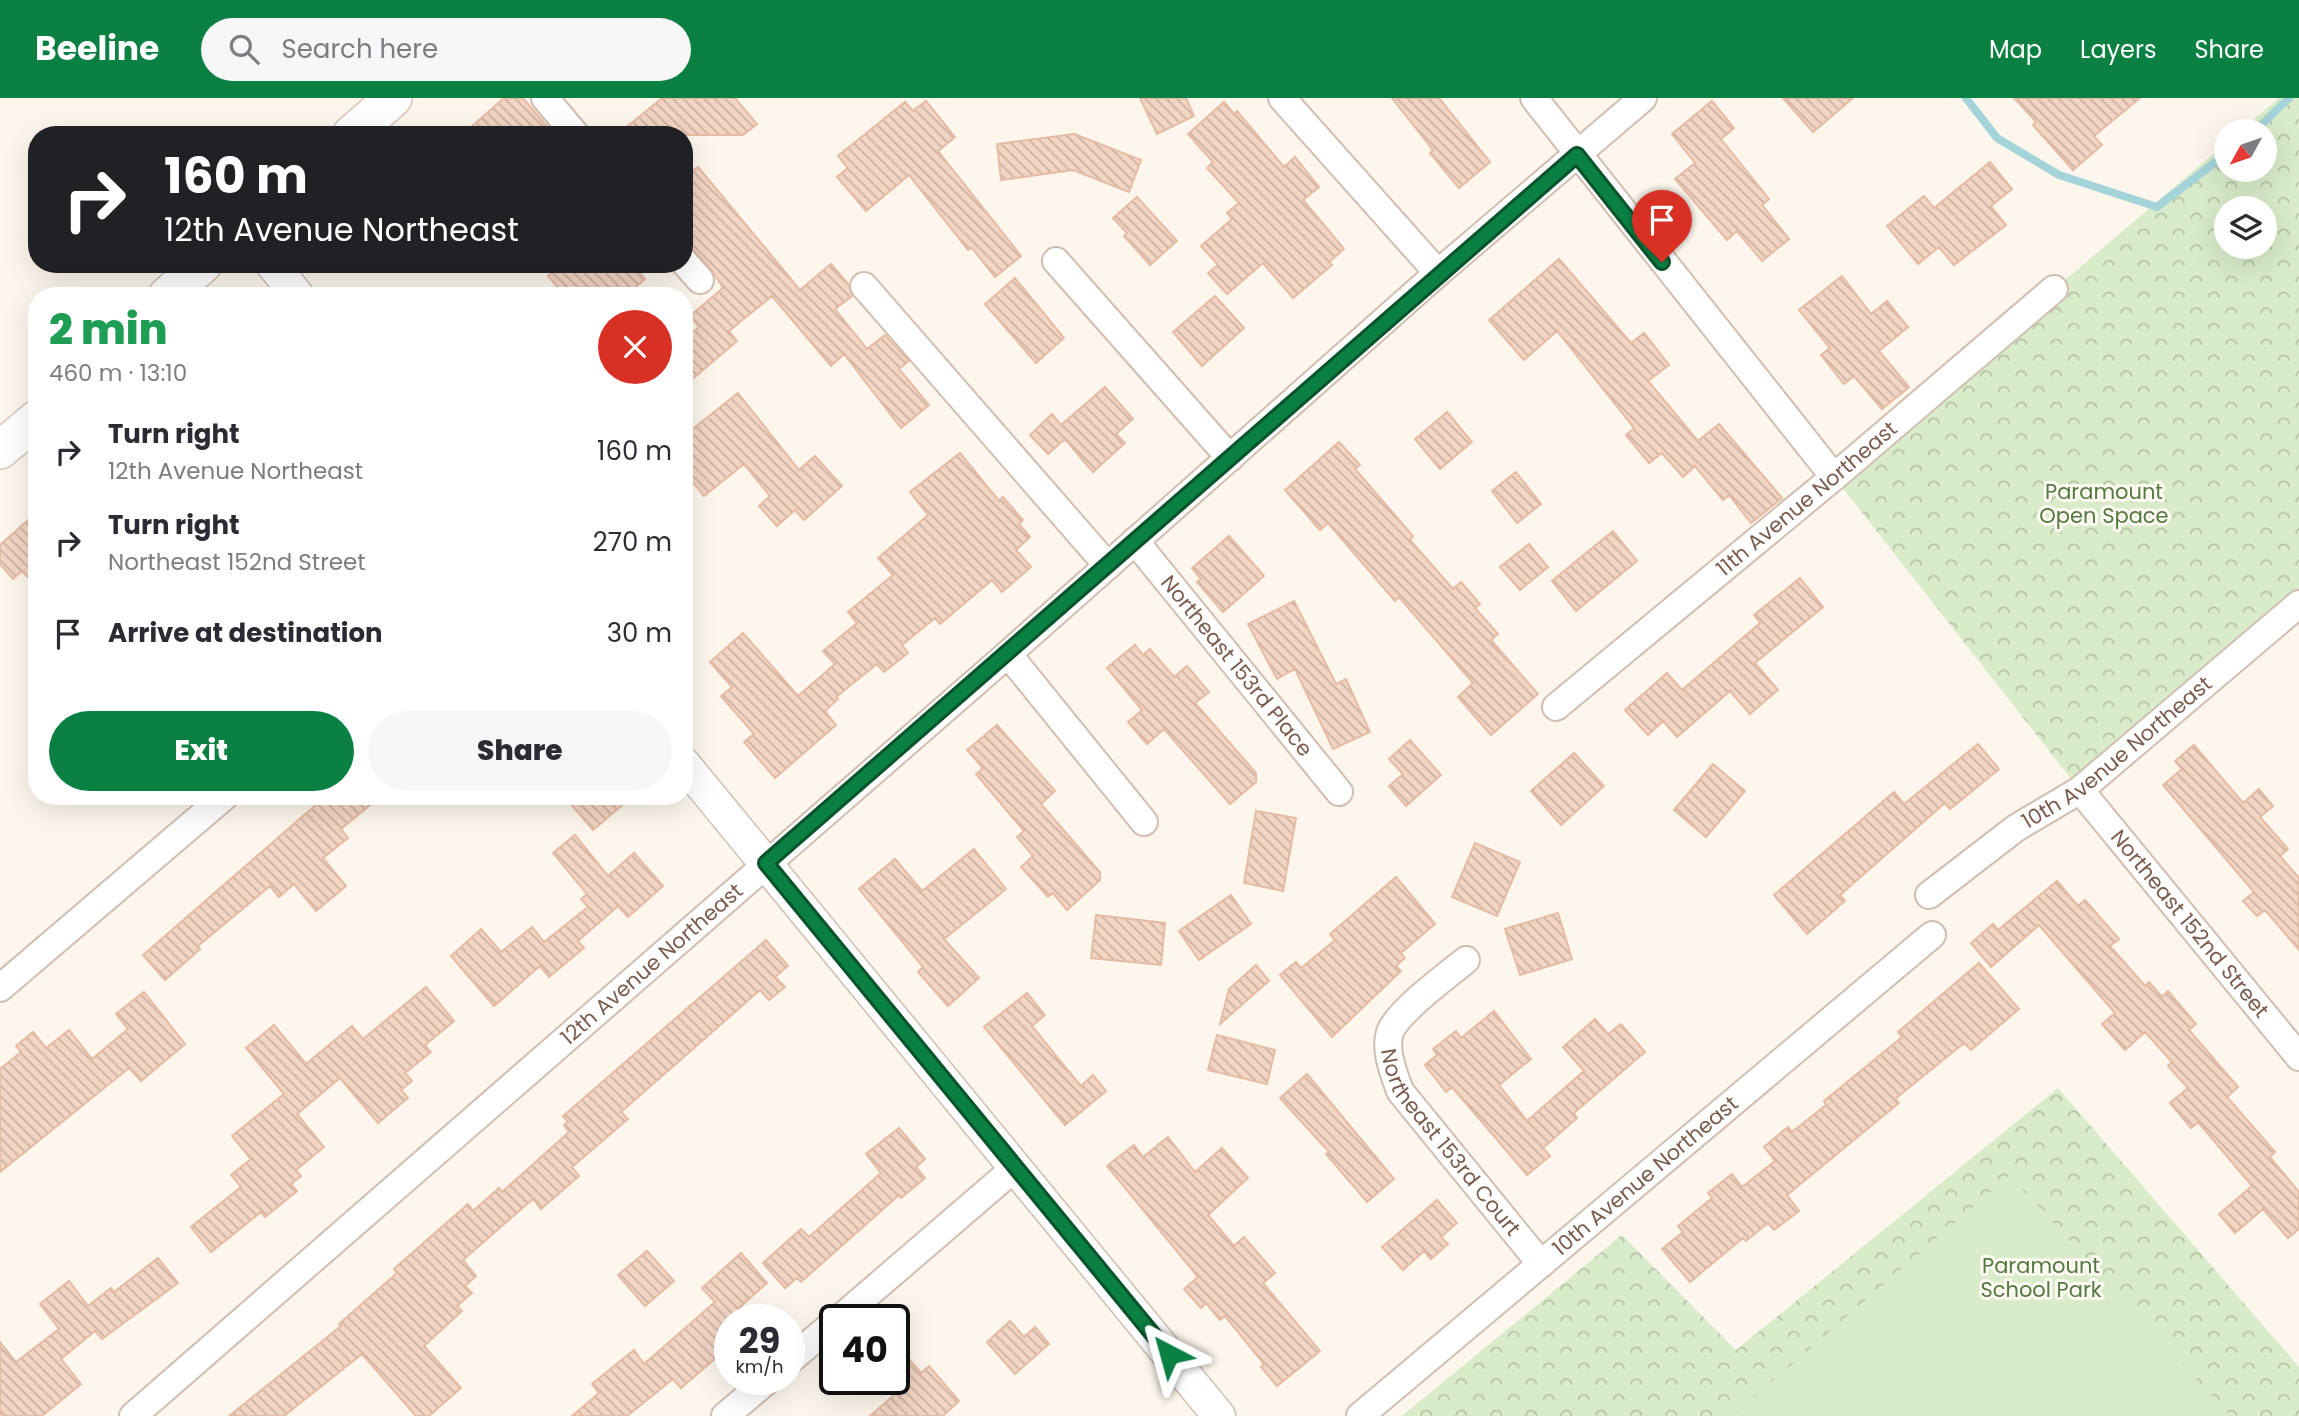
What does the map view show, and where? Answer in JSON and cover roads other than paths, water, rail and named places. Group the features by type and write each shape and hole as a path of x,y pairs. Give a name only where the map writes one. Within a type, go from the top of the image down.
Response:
{"main road":[{"path":"361,126 393,98"},
{"path":"177,287 193,273"},
{"path":"0,450 28,427"}],"street":[{"path":"545,98 568,126"},
{"path":"1282,98 1438,273"},
{"path":"1534,98 1834,477"},
{"name":"12th Avenue Northeast","path":"133,1416 1108,566 1438,273 1643,98"},
{"path":"1056,261 1230,458"},
{"path":"279,273 291,287"},
{"path":"864,286 1108,566"},
{"name":"11th Avenue Northeast","path":"1556,707 1834,477 2054,289"},
{"name":"Northeast 153rd Place","path":"1135,541 1339,792"},
{"name":"10th Avenue Northeast","path":"1929,895 2015,828 2080,790 2299,604"},
{"path":"1008,653 1144,822"},
{"path":"693,775 1017,1166 1219,1416"},
{"name":"Northeast 152nd Street","path":"2080,790 2299,1057"},
{"path":"0,989 215,805"},
{"name":"10th Avenue Northeast","path":"1360,1416 1932,935"},
{"name":"Northeast 153rd Court","path":"1466,960 1409,1007 1390,1032 1390,1062 1400,1091 1541,1264"},
{"path":"856,1304 1017,1166"},
{"path":"805,1347 819,1335"},
{"path":"725,1416 750,1395"}],"waterway":[{"path":"1966,98 1997,138 2059,175 2157,207 2214,163"},
{"path":"2267,119 2289,98"}],"park label":[{"name":"Paramount Open Space","path":"2104,504"},
{"name":"Paramount School Park","path":"2041,1278"}]}
